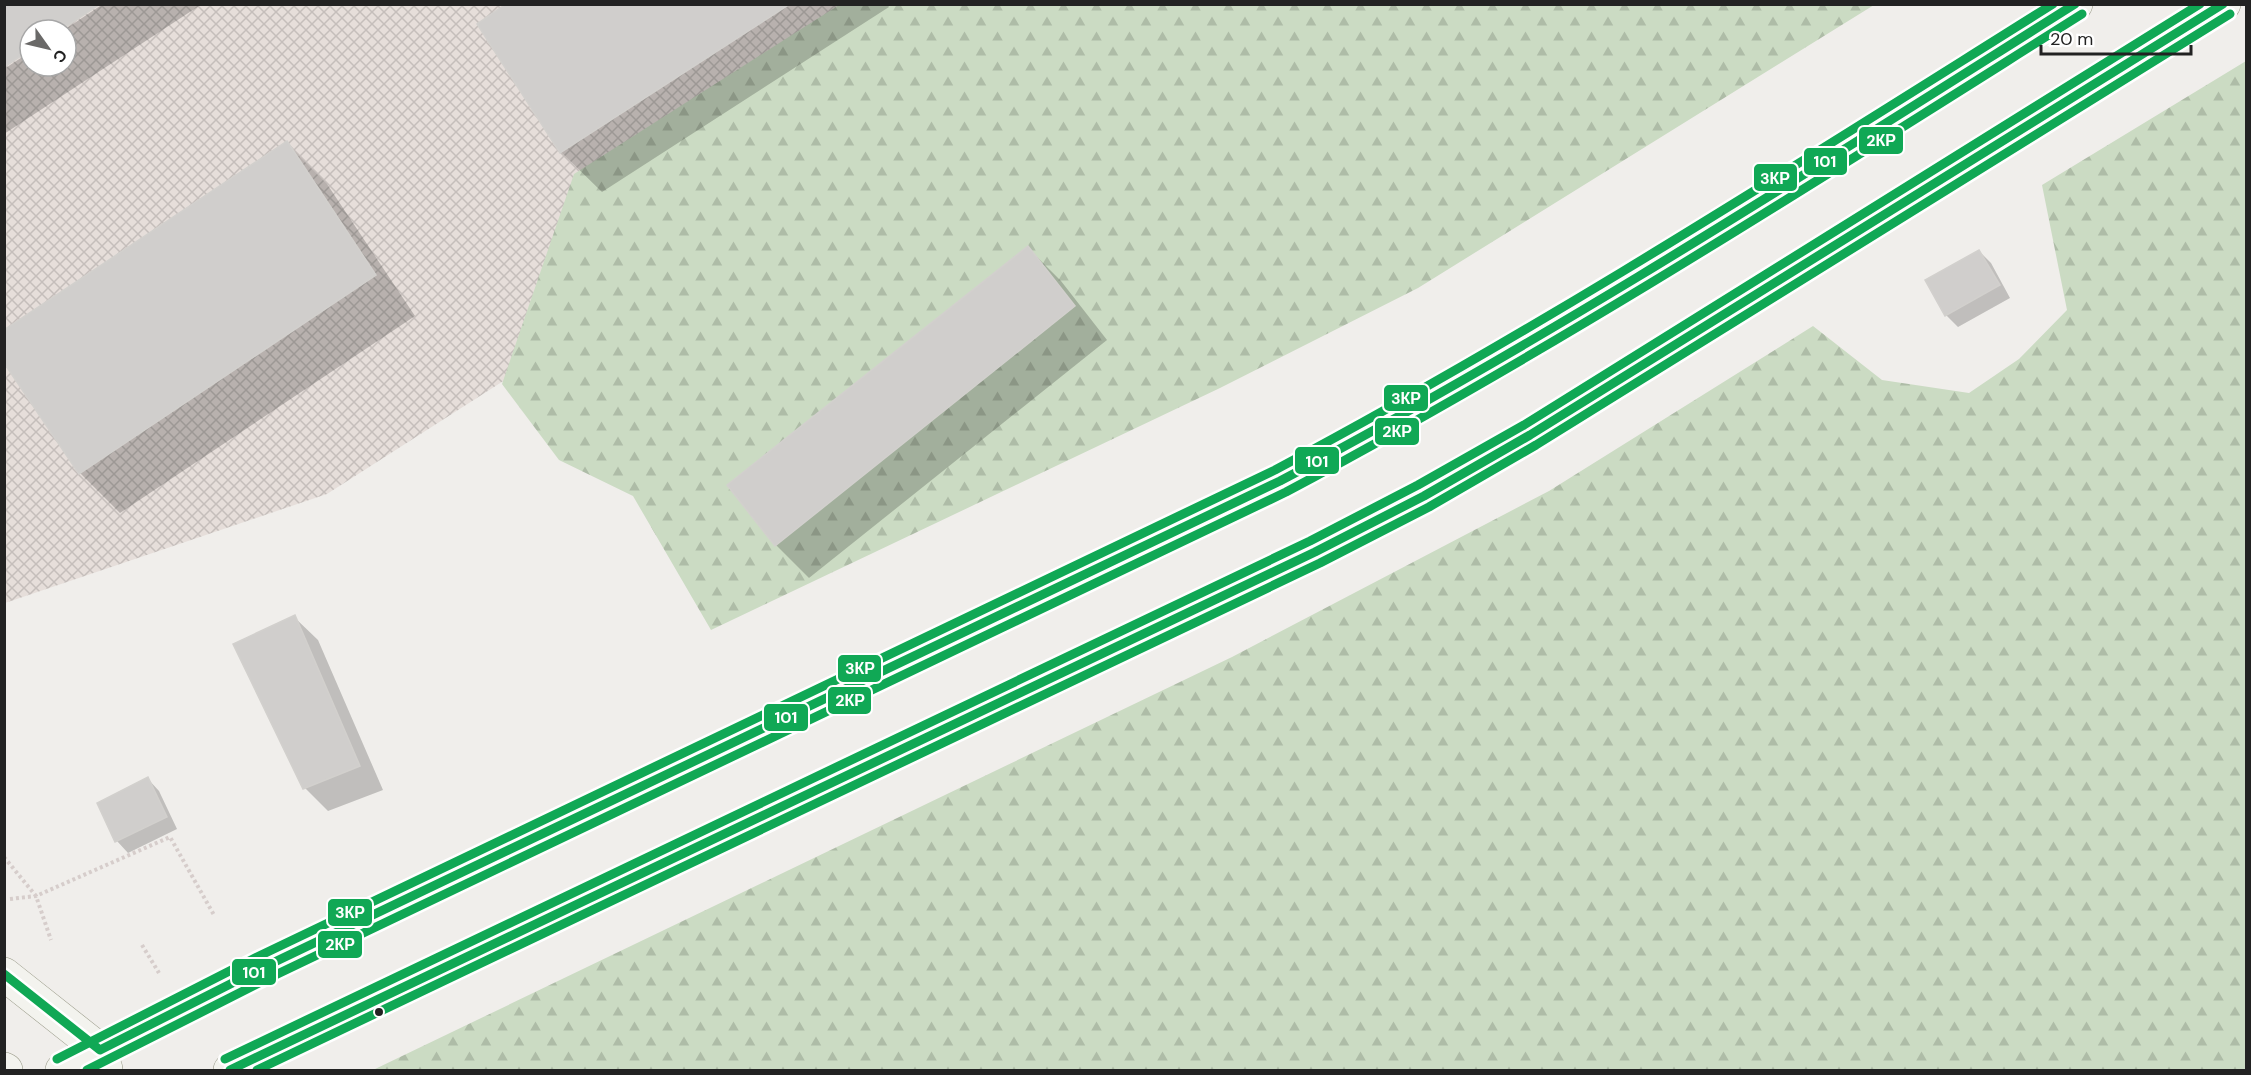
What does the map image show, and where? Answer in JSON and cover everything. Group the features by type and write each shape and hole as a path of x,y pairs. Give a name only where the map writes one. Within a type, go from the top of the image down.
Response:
{"main road":[{"path":"62,1071 103,1060 251,973 1248,496 1387,426 1511,356 2076,4"},
{"path":"230,1071 1304,557 1424,496 1685,340 2224,4"},
{"path":"4,974 103,1060"}],"path":[{"path":"10,899 36,896 170,837 214,915"},
{"path":"4,857 36,896 51,940"},
{"path":"142,945 165,984"}],"shaded area":[{"path":"4,5 1090,5 327,494 5,603"}],"green space":[{"path":"839,5 1874,5 1418,288 1220,388 711,630 633,496 559,460 502,384 574,174"},
{"path":"2246,61 2246,1070 373,1070 1232,657 1549,491 1813,326 1882,380 1969,393 2019,359 2067,310 2042,185"}],"building":[{"path":"4,4 100,4 78,19 18,18 18,58 4,67"},
{"path":"506,4 790,4 560,153 477,24"},
{"path":"287,141 376,275 79,474 4,363 4,330"},
{"path":"1028,246 1075,306 775,546 727,485"},
{"path":"1979,250 2000,285 1945,316 1925,280"},
{"path":"295,615 360,766 303,789 233,644"},
{"path":"148,777 167,817 115,842 97,803"}],"transit line":[{"name":"3КР","path":"57,1059 257,957 1275,470 1375,416 1571,303 2053,4"},
{"name":"101","path":"4,974 100,1050 262,968 1280,481 1382,426 1583,310 1781,189 2075,4"},
{"name":"3КР","path":"225,1059 1310,541 1418,485 1524,425 2200,4"},
{"name":"101","path":"230,1070 1315,552 1424,496 1530,435 2223,4"},
{"name":"2КР","path":"87,1070 267,979 1286,492 1489,379 1589,320 2082,14"},
{"name":"2КР","path":"257,1070 1320,563 1429,507 1536,445 2230,14"}]}
